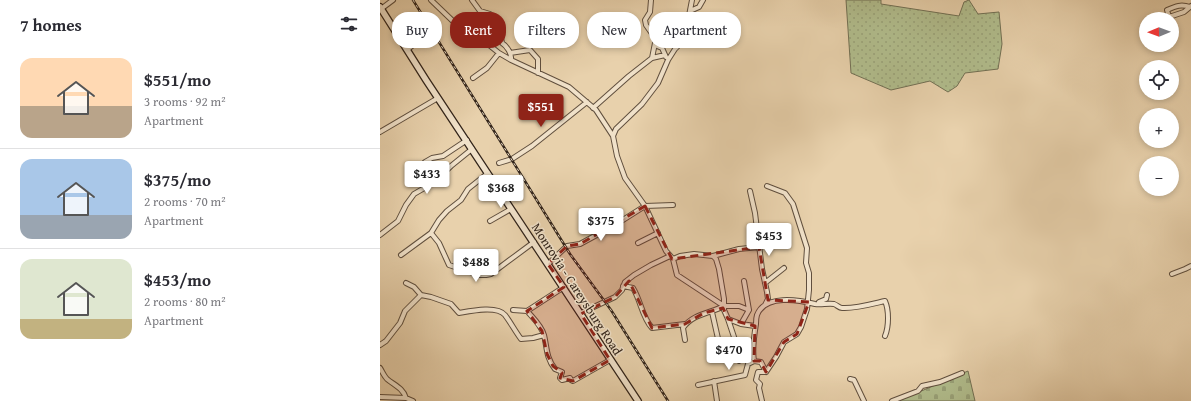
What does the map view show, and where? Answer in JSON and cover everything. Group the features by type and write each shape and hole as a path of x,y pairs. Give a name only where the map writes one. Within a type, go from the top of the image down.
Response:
{"main road":[{"name":"Monrovia - Careysburg Road","path":"381,8 438,98 638,401"}],"street":[{"path":"381,8 393,0"},
{"path":"431,0 457,25 469,29 511,60 569,87 593,108 613,136 617,156 625,178 645,206 672,258 677,275 724,306"},
{"path":"472,0 480,11 490,14 500,32 502,43 506,46 510,53 511,60"},
{"path":"650,12 651,0"},
{"path":"690,12 692,0"},
{"path":"690,12 699,7 703,0"},
{"path":"1182,4 1190,7 1184,12 1169,17 1167,10 1175,6 1182,4"},
{"path":"649,14 645,20 649,29"},
{"path":"652,58 654,48"},
{"path":"662,48 668,60"},
{"path":"613,136 616,129 638,109 654,89 668,60 677,48"},
{"path":"510,53 530,50 538,59 538,73"},
{"path":"473,78 487,68 499,52"},
{"path":"593,108 618,84 652,58 665,54"},
{"path":"380,132 438,98"},
{"path":"499,162 512,159 532,146 587,102"},
{"path":"417,171 425,162 432,158 443,156 466,140"},
{"path":"380,235 398,221 406,205 414,194 433,183 472,149"},
{"path":"401,255 431,233 447,211 461,200 468,189 488,173"},
{"path":"766,372 784,342 797,334 801,327 808,302 809,273 806,263 807,248 793,204 785,193 767,186"},
{"path":"750,191 755,213 768,299 765,306"},
{"path":"548,264 567,246 580,244 615,225 645,206 673,205"},
{"path":"490,221 511,209"},
{"path":"638,243 658,232"},
{"path":"431,233 439,243 449,265 478,275 491,274 534,242"},
{"path":"581,313 615,297 619,294 625,282 641,270 672,258 694,254 713,256 739,249 759,247"},
{"path":"713,256 718,263 721,276 724,310 735,340 739,361"},
{"path":"1172,274 1185,270 1191,266"},
{"path":"765,283 784,268"},
{"path":"741,324 749,310 744,281"},
{"path":"406,283 414,287 422,295 451,304 460,313 479,309 497,311 504,314 521,339 544,335"},
{"path":"624,286 633,288 638,296 648,324 652,328 686,324 704,313 712,312 724,306 734,305 744,307 749,310"},
{"path":"513,310 527,311 564,287"},
{"path":"380,346 386,341 400,323 405,311 422,295"},
{"path":"817,304 826,300 827,295"},
{"path":"754,360 753,354 756,315 760,309 777,300 833,304 841,308 864,306 885,301 888,324 885,336"},
{"path":"527,311 538,324 544,335 547,354 555,369 562,372 560,378 562,380 570,378 573,380 610,360"},
{"path":"712,312 719,343"},
{"path":"728,319 741,324 755,326"},
{"path":"684,340 683,328 686,324"},
{"path":"698,384 745,375 748,364 754,360 761,362 766,372"},
{"path":"380,368 387,378 398,386 406,398"},
{"path":"762,401 759,388 760,384 756,380 758,372 766,372"},
{"path":"892,401 918,390 922,386 940,382 962,373"},
{"path":"850,379 854,380 864,401"},
{"path":"714,381 717,401"},
{"path":"380,397 406,398 414,401"}],"highlighted area":[{"path":"645,206 672,259 759,247 768,300 809,302 797,334 784,342 766,372 760,361 754,361 755,326 728,319 723,308 704,313 685,324 652,328 629,281 615,297 581,314 610,360 573,381 560,378 562,373 553,366 547,354 542,331 527,311 564,287 548,264 567,246 580,244"}],"green space":[{"path":"846,0 881,0 881,4 959,16 964,2 969,0 978,14 999,12 1002,44 998,69 965,73 957,86 948,92 930,81 891,90 851,73"},
{"path":"968,371 975,401 898,401"}],"railway":[{"path":"413,0 570,254 611,310 668,401"}]}
